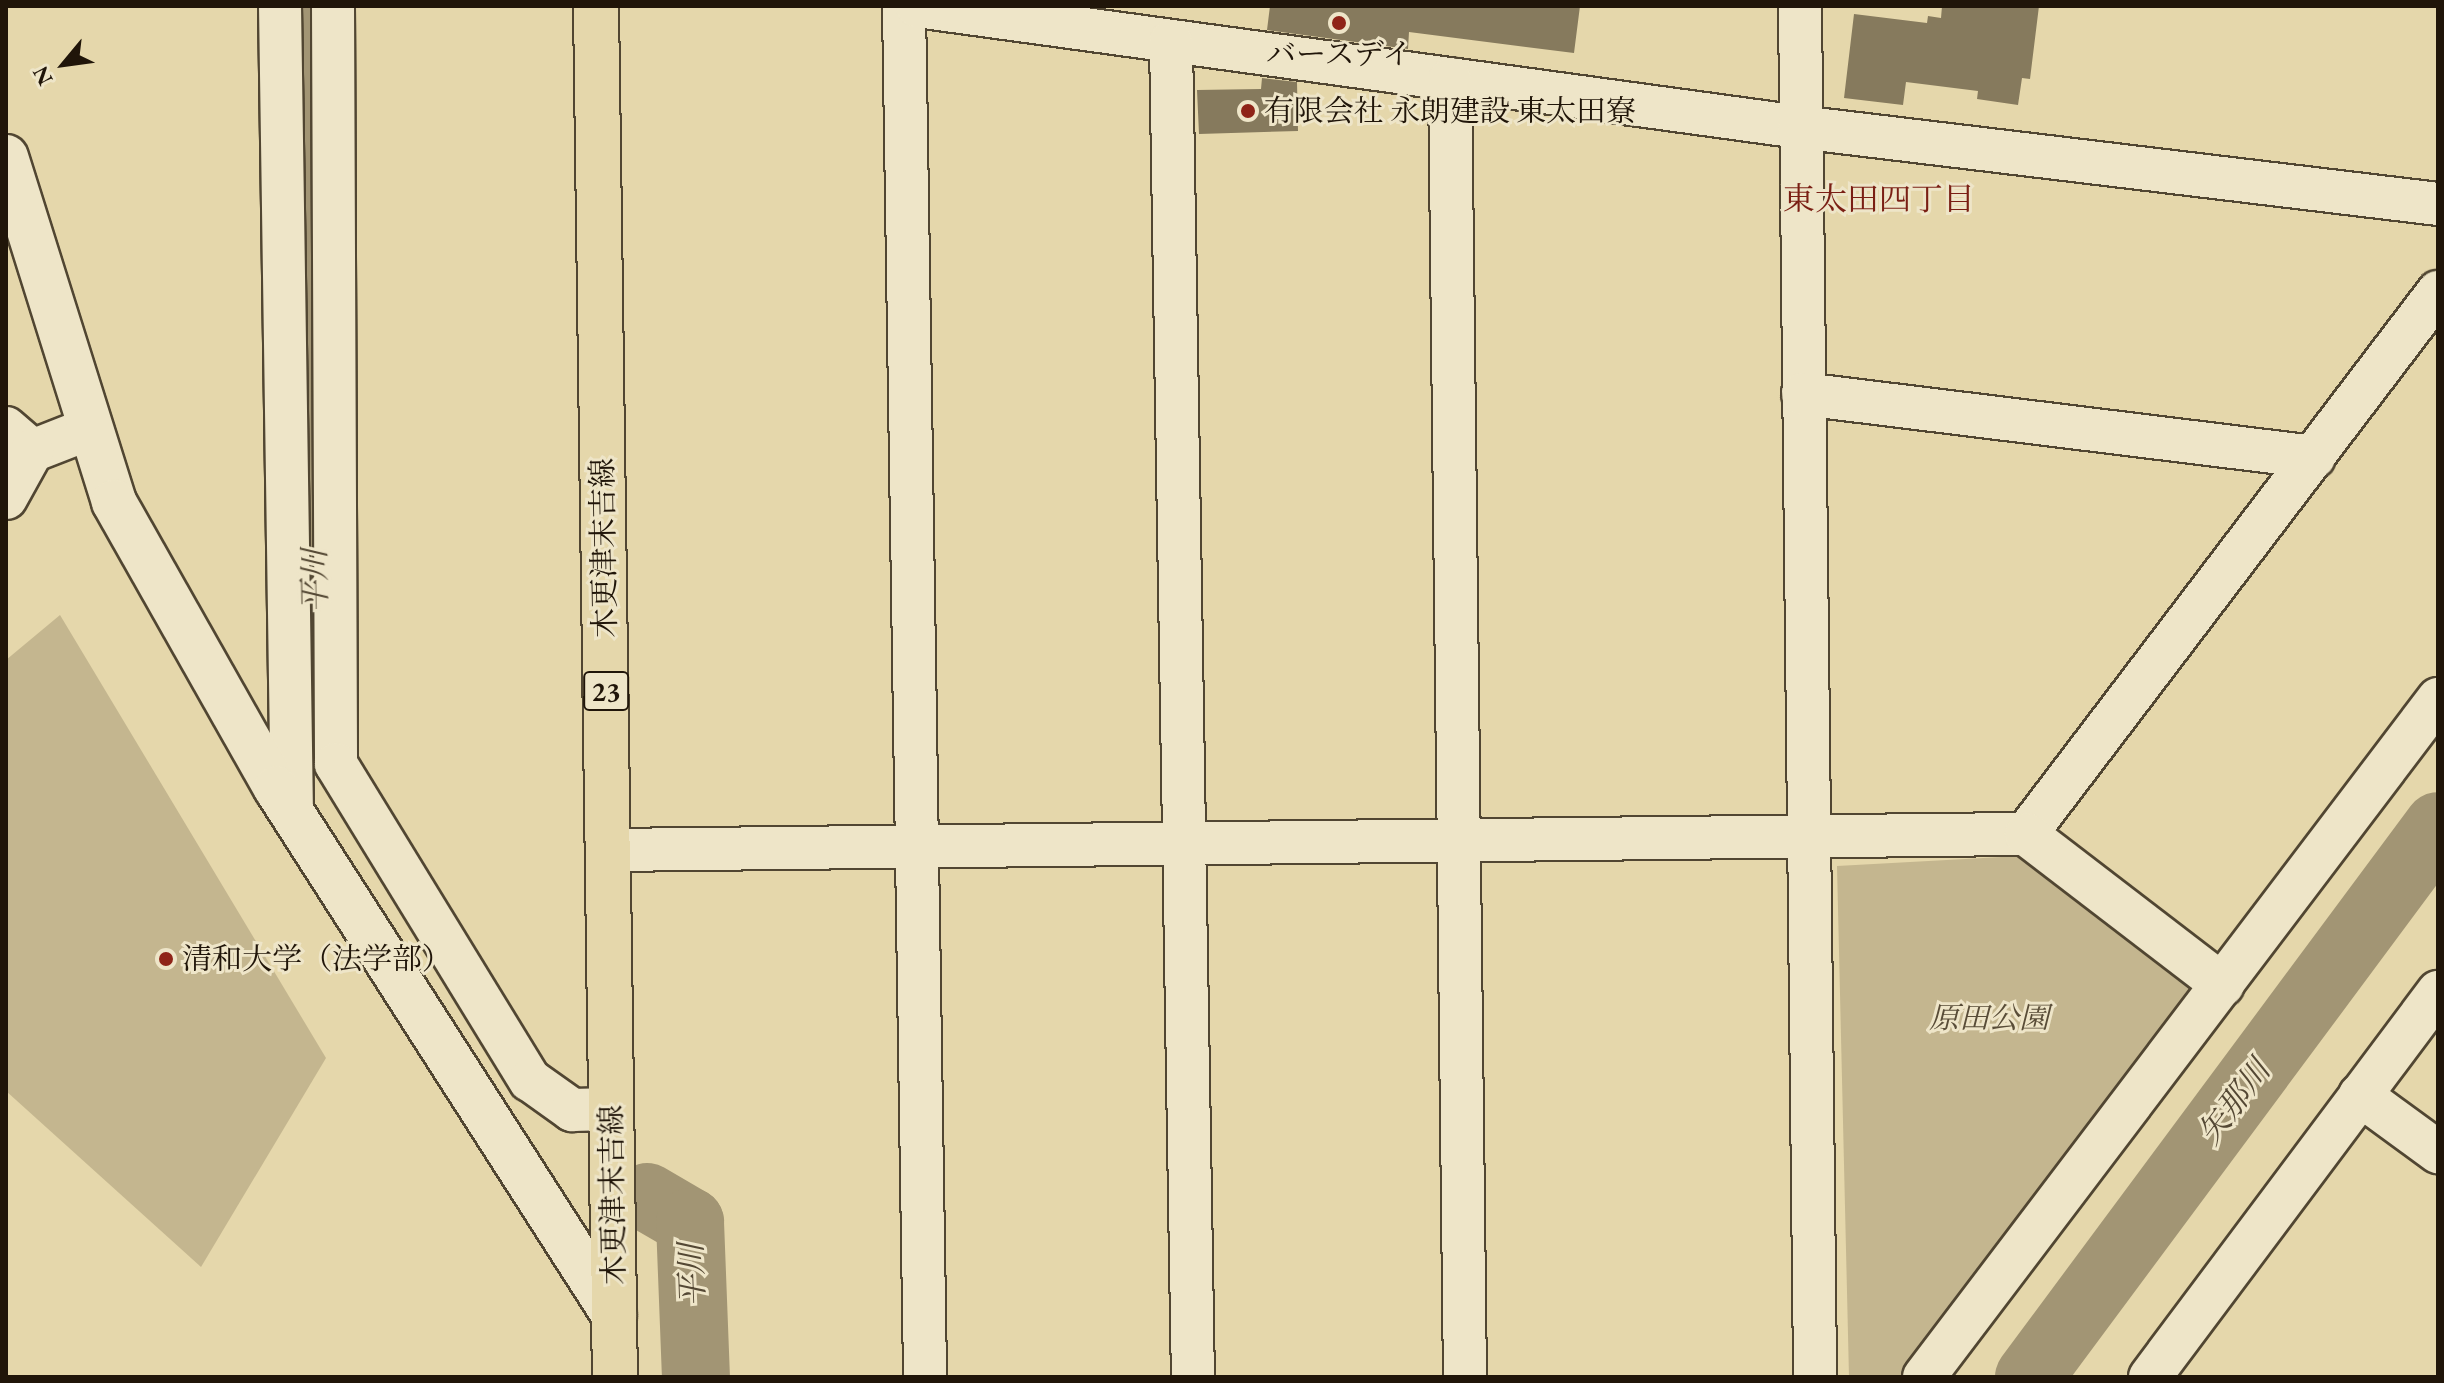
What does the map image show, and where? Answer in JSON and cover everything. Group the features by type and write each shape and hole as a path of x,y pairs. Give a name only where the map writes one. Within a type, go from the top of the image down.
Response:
{"main road":[{"name":"木更津末吉線","path":"596,6 615,1377"}],"street":[{"path":"280,6 292,814"},
{"path":"333,6 336,764 530,1080 572,1110 612,1109"},
{"path":"904,6 925,1377"},
{"path":"917,6 1799,127 2438,204"},
{"path":"1800,6 1815,1377"},
{"path":"1171,41 1193,1377"},
{"path":"1450,79 1465,1377"},
{"path":"6,157 88,429 114,502 292,814 614,1315"},
{"path":"2026,834 2438,292"},
{"path":"1803,394 2314,457"},
{"path":"6,498 19,439 88,429"},
{"path":"1924,1377 2438,699"},
{"path":"609,850 1185,848 2026,834 2223,985"},
{"path":"2150,1377 2438,992"},
{"path":"2360,1095 2438,1152"}],"green space":[{"path":"60,615 326,1058 201,1267 6,1091 6,660"},
{"name":"原田公園","path":"2020,856 2196,980 2193,998 1902,1377 1849,1377 1837,866"}],"building":[{"path":"1270,6 1580,6 1574,53 1409,32 1408,49 1267,30"},
{"path":"1942,6 2039,6 2030,79 2022,78 2018,105 1977,99 1978,91 1906,82 1903,105 1844,98 1854,14 1927,23 1928,16 1941,18"},
{"name":"有限会社 永朗建設 東太田寮","path":"1262,78 1297,82 1298,131 1199,134 1197,90 1261,89"}],"waterway":[{"name":"平川","path":"306,6 316,625"},
{"name":"矢那川","path":"2029,1377 2438,826"},
{"name":"平川","path":"647,1197 690,1222 696,1377"}],"place":[{"name":"バースデイ","path":"1339,23"},
{"name":"有限会社 永朗建設 東太田寮","path":"1248,111"},
{"name":"清和大学（法学部）","path":"166,959"}],"district":[{"name":"東太田四丁目","path":"1879,199"}]}
